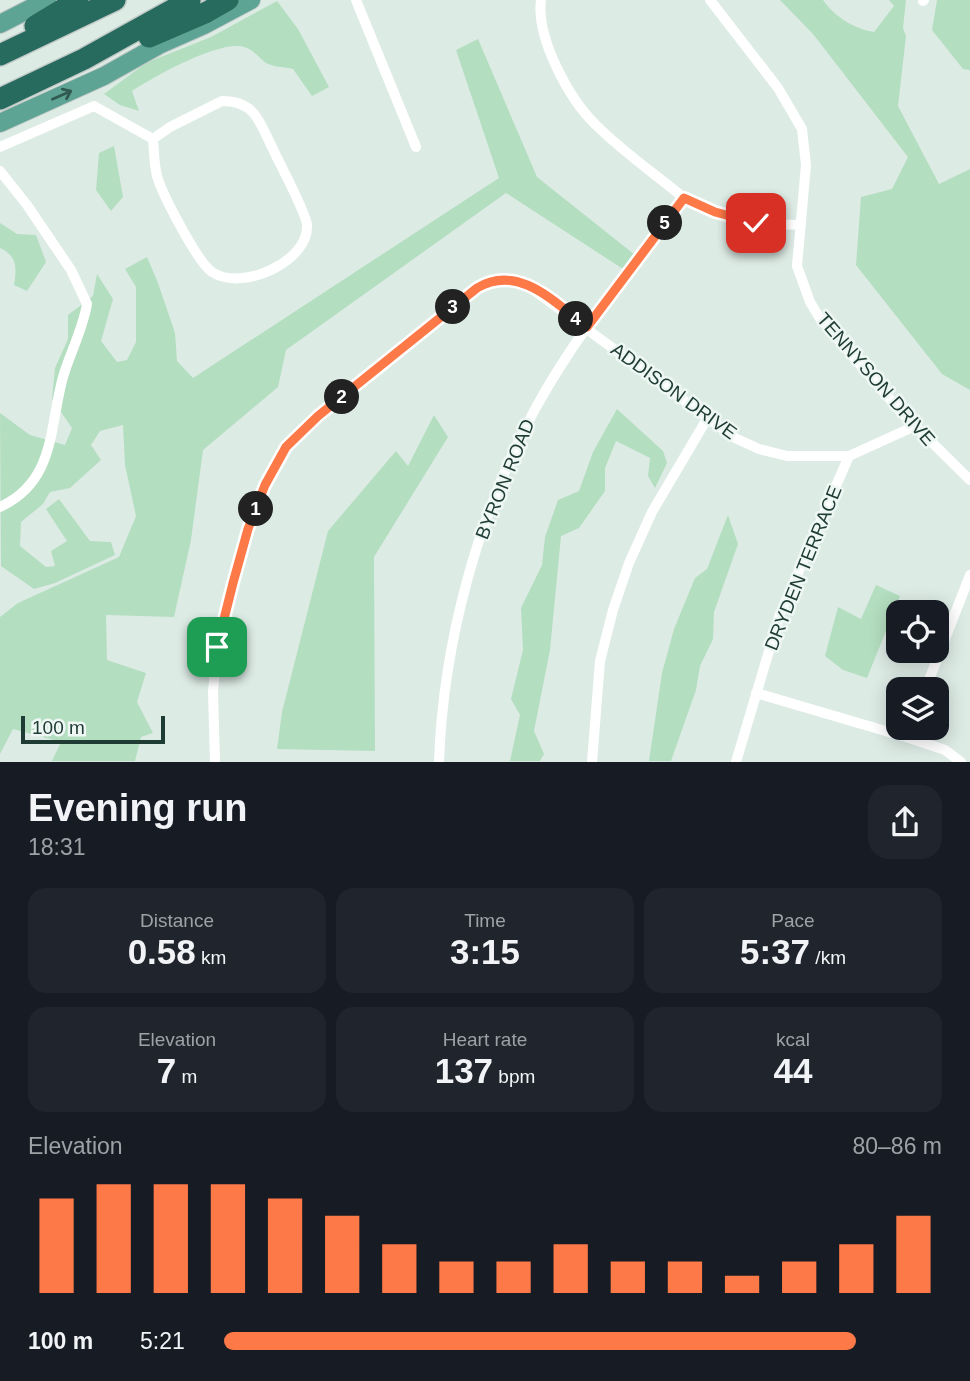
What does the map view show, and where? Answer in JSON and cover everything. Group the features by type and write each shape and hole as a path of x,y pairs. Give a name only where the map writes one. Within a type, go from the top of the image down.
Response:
{"highway":[{"path":"0,45 78,0"},
{"path":"0,55 115,0"},
{"path":"0,99 84,59 190,0"},
{"path":"84,59 150,36 228,0"}],"main road":[{"path":"0,24 47,0"},
{"path":"0,123 97,92 161,44 251,0"}],"street":[{"path":"356,0 416,147"},
{"path":"541,0 540,18 551,54 595,125 684,198 735,219 777,225 801,225"},
{"name":"TENNYSON DRIVE","path":"710,0 778,88 802,129 806,165 797,266 810,302 819,317 915,426 970,480"},
{"path":"0,147 97,92 153,139 157,176 194,252 211,272 229,279 251,277 275,268 298,251 306,235 307,222 257,116 248,108 241,103 222,102 170,127 153,139"},
{"path":"0,170 71,270 87,304 61,384 44,465 27,487 12,501 0,507"},
{"name":"BYRON ROAD","path":"439,761 447,666 454,624 475,553 514,450 534,409 587,327 684,198"},
{"name":"ADDISON DRIVE","path":"215,761 213,692 217,647 248,529 265,485 286,447 318,416 489,280 510,279 524,283 735,438 759,449 787,456 849,456 915,426"},
{"path":"592,761 600,661 613,610 629,563 652,512 708,417"},
{"name":"DRYDEN TERRACE","path":"736,761 780,614 849,456"},
{"path":"930,677 970,575"},
{"path":"756,693 886,726"},
{"path":"924,740 961,761"}],"green space":[{"path":"780,0 823,0 845,21 874,32 894,6 889,0 906,0 903,28 906,36 898,106 939,184 970,169 970,390 942,374 856,265 861,197 892,189 908,157 813,34"},
{"path":"937,0 970,0 970,70 963,69 932,30"},
{"path":"277,1 298,29 329,87 312,96 293,69 269,64 251,50 238,46 213,50 132,91 139,111 120,105 104,94 146,63 211,37"},
{"path":"478,39 537,177 635,255 623,269 506,193 286,350 278,387 203,450 191,540 174,617 106,615 107,660 146,673 137,702 153,733 141,737 135,761 52,761 61,742 13,729 0,754 0,617 18,603 119,557 136,516 125,465 123,425 100,431 91,445 101,460 70,488 50,492 43,504 21,522 20,546 46,567 55,566 51,551 67,541 46,509 59,499 90,541 111,542 115,555 55,583 34,589 1,566 0,413 30,435 65,445 72,428 52,399 55,368 68,339 68,315 93,296 97,274 113,299 101,341 117,362 127,360 136,342 136,287 125,269 147,257 175,333 177,361 193,378 499,178 456,50"},
{"path":"114,146 123,197 111,211 96,190 99,153"},
{"path":"0,223 17,234 36,235 46,262 27,291 14,285 13,258 0,248"},
{"path":"617,409 663,451 667,463 655,488 648,476 650,458 616,441 605,468 605,491 579,528 561,536 550,650 534,731 544,754 540,761 510,761 520,715 511,699 523,650 521,608 542,565 545,537 558,500 579,491 593,452"},
{"path":"434,415 448,437 374,557 375,751 277,749 282,712 328,531 396,451 408,466"},
{"path":"728,515 738,544 714,612 713,639 700,666 696,690 671,761 649,761 662,673 674,629 695,578 707,569"},
{"path":"876,585 900,596 898,600 886,600 886,631 867,678 843,670 825,656 838,607 861,619"}],"route":[{"path":"217,647 248,529 265,485 286,447 318,416 477,288 489,280 499,278 524,283 587,327 684,198 735,219 756,223"}]}
